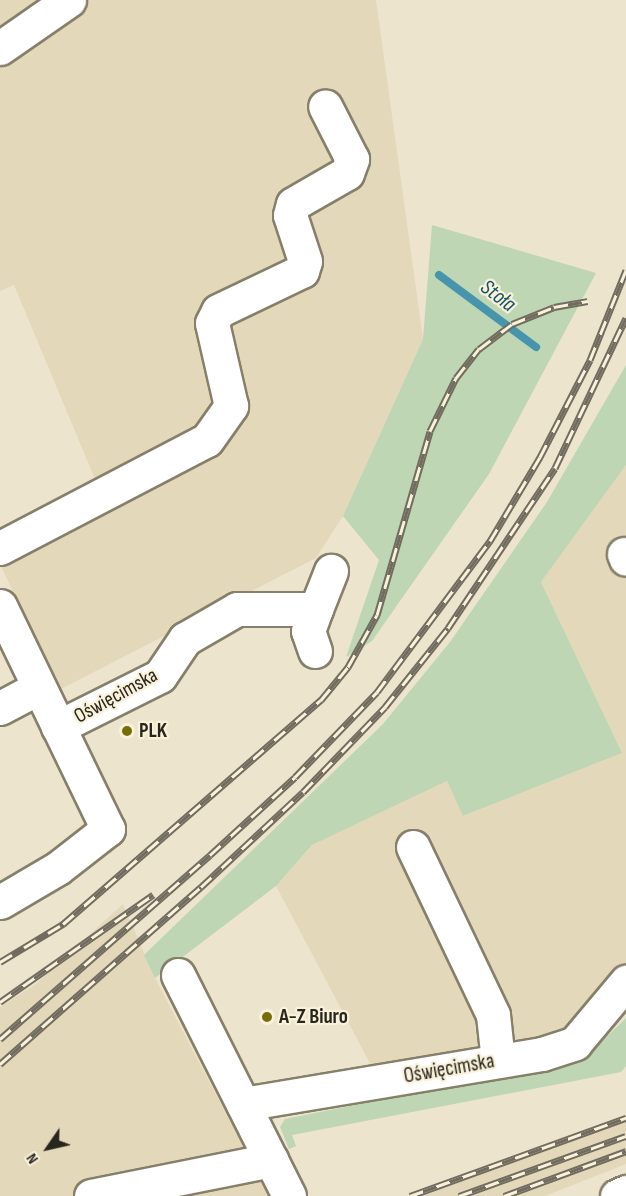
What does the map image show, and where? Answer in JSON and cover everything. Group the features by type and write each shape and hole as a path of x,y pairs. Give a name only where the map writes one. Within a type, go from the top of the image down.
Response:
{"street":[{"path":"0,48 69,0"},
{"path":"0,548 207,440 231,406 212,323 218,311 302,271 306,261 290,215 292,204 347,173 352,159 325,106"},
{"path":"315,651 308,631 331,571"},
{"name":"Oświęcimska","path":"0,606 58,727 160,676 185,639 237,609 316,609"},
{"path":"0,708 38,688"},
{"path":"0,902 58,868 108,829 58,727"},
{"path":"413,847 493,1015 498,1061"},
{"path":"178,975 289,1196"},
{"name":"Oświęcimska","path":"243,1104 498,1061 575,1043 626,982"},
{"path":"91,1196 271,1160"},
{"path":"617,1196 626,1192"}],"shaded area":[{"path":"0,0 376,0 423,339 343,516 316,558 59,690 0,564 102,496 14,285 0,291"},
{"path":"626,465 626,975 567,1034 373,1069 276,886 312,845 447,781 464,816 622,753 541,582"},
{"path":"123,904 155,978 269,1196 0,1196 0,1007 36,984"},
{"path":"626,1116 626,1164 545,1196 417,1196"}],"green space":[{"path":"432,225 596,273 489,474 372,641 346,657 379,560 343,516 423,339"},
{"path":"626,365 626,465 541,582 622,753 463,816 447,781 312,845 276,886 155,978 144,955 383,724 450,642 547,502"},
{"path":"626,1018 626,1066 621,1072 292,1135 296,1146 289,1149 280,1127 285,1119 575,1061 591,1052"}],"waterway":[{"name":"Stoła","path":"439,275 536,347"}],"railway":[{"path":"0,1039 210,855 295,777 377,692 490,541 540,457 590,360 626,270"},
{"path":"0,962 63,924 321,700 348,667 377,615 430,431 456,378 479,349 512,324 554,307 587,301"},
{"path":"0,1064 201,887 303,792 385,707 448,628 555,468 626,318"},
{"path":"0,1002 153,895"},
{"path":"410,1196 626,1118"},
{"path":"459,1196 626,1136"},
{"path":"504,1196 626,1151"}],"place":[{"name":"PLK","path":"127,731"},
{"name":"A-Z Biuro","path":"267,1017"}]}
